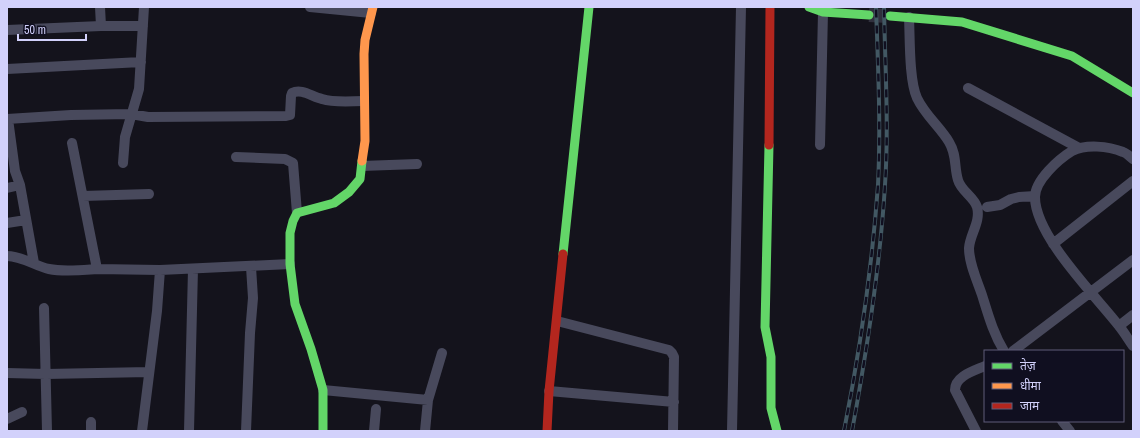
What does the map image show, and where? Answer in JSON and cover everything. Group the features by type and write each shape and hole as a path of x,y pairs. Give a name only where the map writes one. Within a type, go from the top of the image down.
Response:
{"street":[{"path":"100,7 101,26"},
{"path":"123,163 125,137 139,88 144,7"},
{"path":"297,213 334,203 349,192 360,179 365,141 364,54 365,40 372,10 310,7"},
{"path":"547,431 549,391 589,7"},
{"path":"732,431 741,7"},
{"path":"770,7 770,92 765,327 771,357 771,408 777,431"},
{"path":"809,7 824,12 869,16"},
{"path":"820,145 824,12"},
{"path":"890,16 962,22 1072,56 1133,93"},
{"path":"909,17 913,85 917,98 924,110 949,142 955,159 960,186 966,191 976,206 977,221 970,240 970,259 996,338 1003,350"},
{"path":"7,30 101,26 143,26"},
{"path":"7,69 141,62"},
{"path":"968,88 1079,148"},
{"path":"34,263 20,185 11,172 7,119 71,115 131,114 148,117 286,116 290,115 291,96 295,91 302,91 327,101 364,101"},
{"path":"72,143 97,269"},
{"path":"1133,159 1124,152 1100,147 1079,148 1064,156 1040,181 1035,196 1040,218 1053,244 1090,292 1119,326 1133,346"},
{"path":"236,157 285,159 293,163 297,213 290,232 290,264 296,304 312,349 323,390 323,431"},
{"path":"362,166 417,164"},
{"path":"1053,244 1133,181"},
{"path":"7,188 20,185"},
{"path":"83,196 149,194"},
{"path":"987,207 1000,205 1011,199 1019,197 1035,196"},
{"path":"7,223 26,220"},
{"path":"7,256 15,256 48,269 55,270 160,270 252,267 290,264"},
{"path":"1014,350 1133,260"},
{"path":"246,431 253,298 252,267"},
{"path":"190,431 193,269"},
{"path":"142,431 160,270"},
{"path":"44,308 47,431"},
{"path":"1119,326 1133,315"},
{"path":"557,320 669,350 674,357 673,431"},
{"path":"425,431 428,400 442,353"},
{"path":"976,431 955,390 955,386 957,381 961,378 984,366"},
{"path":"7,373 46,374 149,372"},
{"path":"323,390 428,400"},
{"path":"549,391 674,402"},
{"path":"374,431 376,408"},
{"path":"7,419 22,412"}],"tunnel":[{"path":"869,15 890,16"}],"railway":[{"path":"844,431 865,309 878,185 879,118 876,7"},
{"path":"852,431 872,309 883,216 887,141 884,7"}],"traffic: fast":[{"path":"563,254 589,7"},
{"path":"809,7 823,12 869,15"},
{"path":"890,16 962,22 1072,56 1133,93"},
{"path":"769,145 765,327 771,357 771,408 777,431"},
{"path":"323,431 323,390 311,349 295,304 290,264 290,233 297,213 334,203 349,192 360,179 362,161"}],"traffic: slow":[{"path":"362,161 365,141 364,54 365,40 373,7"}],"traffic: jam":[{"path":"769,145 770,7"},
{"path":"547,431 549,391 563,254"}]}
